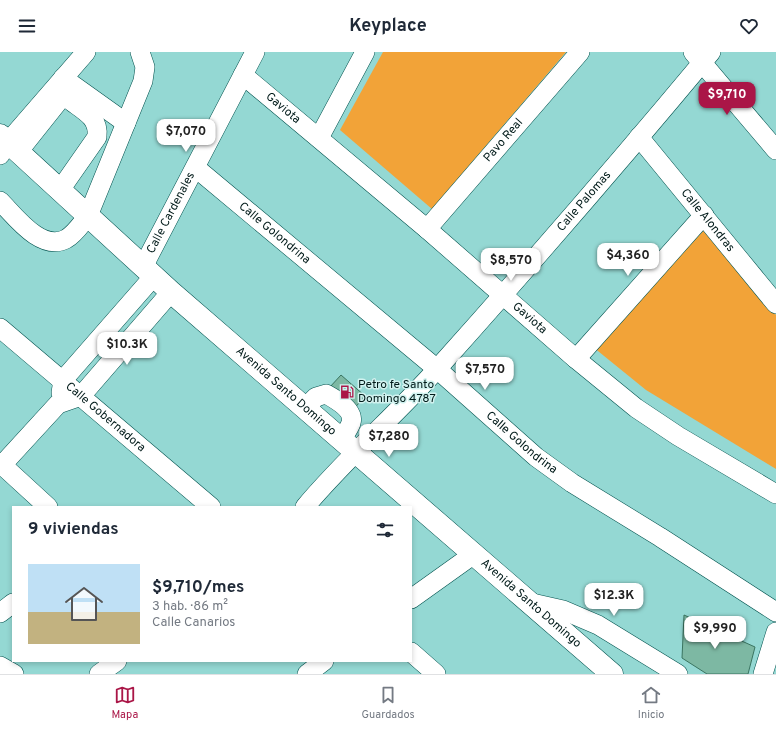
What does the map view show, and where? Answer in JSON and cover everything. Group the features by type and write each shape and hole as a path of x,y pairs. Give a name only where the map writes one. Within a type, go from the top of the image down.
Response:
{"main road":[{"name":"Avenida Santo Domingo","path":"6,146 60,190 171,292 532,603 612,674"}],"street":[{"path":"6,146 86,52"},
{"path":"0,201 20,222 38,236 57,242 66,239 73,234 88,216 143,81 145,67 140,52"},
{"name":"Calle Cardenales","path":"63,380 149,272 196,168 255,52"},
{"path":"320,138 365,52"},
{"name":"Pavo Real","path":"427,229 580,52"},
{"path":"702,55 776,150"},
{"name":"Calle Palomas","path":"306,506 331,475 349,446 437,369 639,137 702,55"},
{"name":"Gaviota","path":"243,75 320,138 576,359 636,408 678,436 776,494"},
{"path":"63,78 126,123"},
{"path":"6,146 61,98 68,99 88,113 96,123 97,137 60,190"},
{"name":"Calle Alondras","path":"639,137 776,304"},
{"name":"Calle Golondrina","path":"196,168 437,369 536,457 572,483 660,537 776,612"},
{"path":"576,359 704,215"},
{"path":"47,506 1,464 58,404 81,396 171,292"},
{"name":"Calle Gobernadora","path":"0,328 210,506"},
{"path":"58,404 63,380"},
{"path":"412,598 474,554"},
{"path":"532,603 563,610 598,625 678,674"},
{"path":"0,613 12,604"},
{"path":"763,674 776,632"},
{"path":"412,653 436,674"},
{"path":"99,674 117,662"},
{"path":"307,674 323,662"},
{"path":"0,666 14,674"}],"shaded area":[{"path":"383,52 566,52 432,209 340,130"},
{"path":"706,228 776,315 776,469 646,390 593,347"}],"building":[{"name":"Petro fe Santo Domingo 4787","path":"341,375 365,396 353,410 329,388"},
{"path":"684,615 755,647 748,674 707,674 682,658"}],"place":[{"name":"Petro fe Santo Domingo 4787","path":"347,392"}]}
